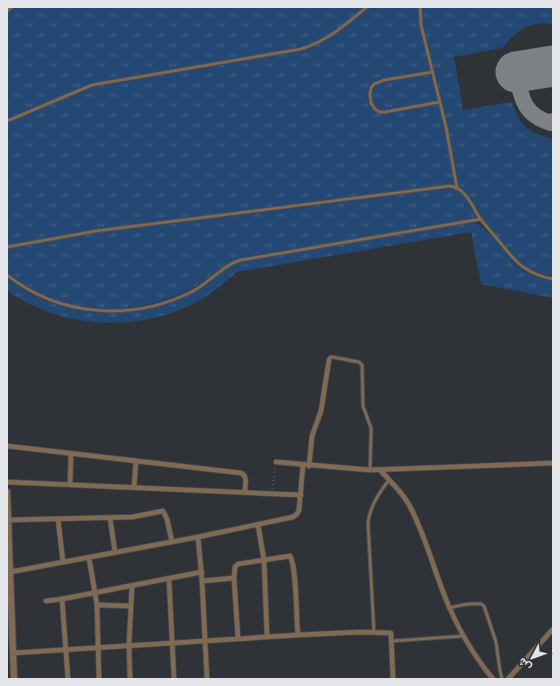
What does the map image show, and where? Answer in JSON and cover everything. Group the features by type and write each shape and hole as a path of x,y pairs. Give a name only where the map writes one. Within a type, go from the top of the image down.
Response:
{"street":[{"path":"309,466 312,436 321,411 329,360"},
{"path":"7,446 242,473 246,477 245,491"},
{"path":"70,484 71,454"},
{"path":"134,487 136,461"},
{"path":"276,462 370,470 553,463"},
{"path":"10,572 291,518 295,516 299,510 303,465"},
{"path":"380,470 406,500 450,608 464,636 484,669 493,679"},
{"path":"7,482 245,491 301,495"},
{"path":"7,492 14,679"},
{"path":"8,520 110,518 138,516 163,511 168,519 172,542"},
{"path":"110,518 115,552"},
{"path":"58,519 63,562"},
{"path":"258,525 264,560 267,636"},
{"path":"198,537 202,572 204,641 207,679"},
{"path":"238,638 234,568 237,564 288,556 292,558 298,635"},
{"path":"89,558 98,605 99,679"},
{"path":"46,601 202,572"},
{"path":"202,581 234,578"},
{"path":"170,579 174,679"},
{"path":"130,679 129,645 132,586"},
{"path":"62,599 68,679"},
{"path":"98,605 131,606"},
{"path":"508,679 553,629"},
{"path":"13,653 129,645 172,644 267,636 391,633 393,679"}],"lane":[{"path":"7,11 12,7"},
{"path":"7,121 92,85 301,49 317,44 331,36 367,7"},
{"path":"420,7 420,25 440,102 457,188"},
{"path":"433,72 379,81 371,88 371,103 375,109 380,112 385,112 440,102"},
{"path":"7,247 96,231 450,186 457,188 463,193 480,219 518,264 531,273 553,279"},
{"path":"7,275 40,296 71,306 96,311 128,311 159,304 191,292 230,264 241,260 480,219"},
{"path":"329,360 330,357 332,357 359,362 362,365 363,406 371,435 370,470"},
{"path":"374,633 368,523 375,500 389,480"},
{"path":"450,608 472,604 482,604 484,606 496,642 502,679"},
{"path":"392,641 464,636"}],"path":[{"path":"266,488 273,489 276,462"}],"green space":[{"path":"16,7 365,7 332,32 306,46 91,84 7,119 7,14"},
{"path":"369,7 418,7 419,25 430,71 379,79 369,88 368,100 373,110 383,114 439,104 445,127 455,185 442,185 121,226 7,246 7,123 92,87 302,51 337,32"},
{"path":"422,7 553,7 553,25 538,23 531,25 518,32 502,48 454,57 463,110 512,102 518,117 526,128 544,137 553,139 553,276 532,271 519,262 482,218 458,185 447,127 422,24"},
{"path":"431,74 438,101 385,111 373,103 373,90 380,82"},
{"path":"442,188 455,190 463,195 475,214 475,217 471,219 270,254 262,253 229,263 201,283 178,295 139,306 118,309 99,309 79,306 42,294 7,272 7,248 79,235 313,206"},
{"path":"475,223 490,234 512,261 524,271 533,276 553,281 553,298 481,284 471,232 237,272 212,293 201,300 172,313 149,319 124,322 99,322 74,319 51,313 28,303 7,290 7,278 28,292 50,302 73,309 122,313 170,303 193,293 228,268 241,261 458,224"}],"taxiway":[{"path":"516,72 522,97 529,110 542,120 551,123 553,121"}],"runway":[{"path":"516,72 553,66"}]}
